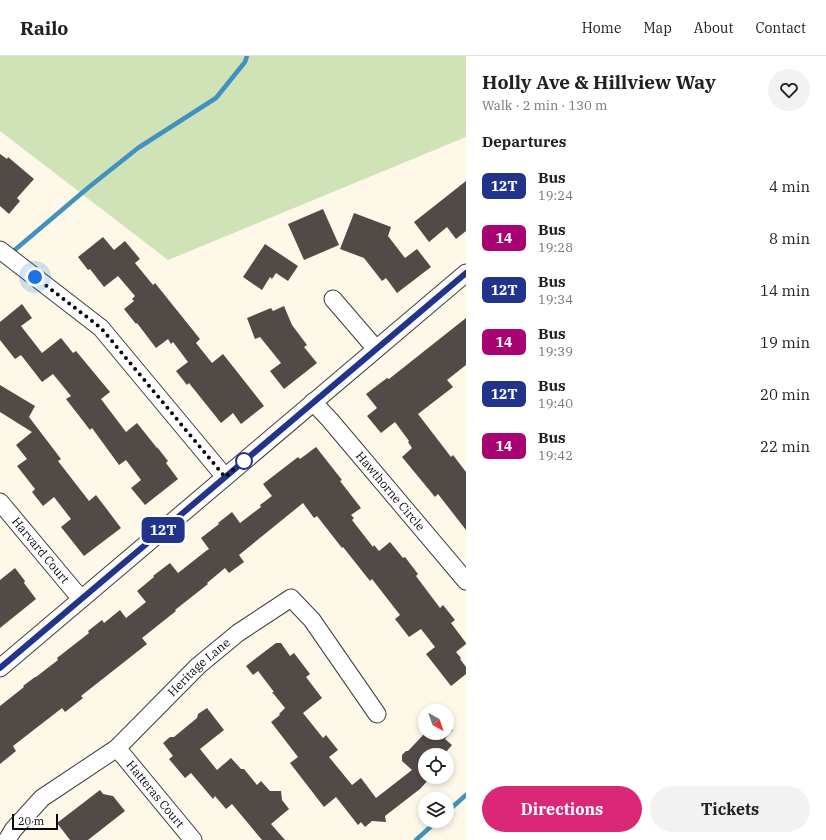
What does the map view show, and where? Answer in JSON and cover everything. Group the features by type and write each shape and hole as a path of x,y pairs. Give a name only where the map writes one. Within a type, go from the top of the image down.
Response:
{"street":[{"path":"0,250 101,328 225,477"},
{"path":"0,668 466,273"},
{"path":"333,299 376,349"},
{"name":"Hawthorne Circle","path":"314,402 466,581"},
{"name":"Harvard Court","path":"0,502 81,599"},
{"name":"Heritage Lane","path":"7,840 13,830 42,798 117,748 198,666 238,633 291,598 312,620 377,714"},
{"name":"Hatteras Court","path":"117,748 193,840"}],"green space":[{"path":"0,56 466,56 466,137 168,260 0,131"}],"building":[{"path":"0,154 7,159 8,157 34,179 17,198 20,201 9,214 0,206"},
{"path":"466,181 466,231 456,239 447,227 429,242 414,222"},
{"path":"323,209 339,245 304,260 288,224"},
{"path":"354,213 391,227 388,236 405,258 417,249 431,267 397,293 386,278 382,281 364,258 340,249"},
{"path":"103,237 114,250 125,241 140,259 135,263 153,285 155,283 200,339 196,343 212,363 223,354 264,406 241,424 233,413 221,423 189,383 187,385 176,371 188,362 173,342 171,344 168,339 156,348 124,309 134,301 132,299 135,296 118,276 104,287 90,269 88,270 78,257"},
{"path":"265,244 298,266 288,281 276,273 272,279 270,277 262,290 243,277"},
{"path":"22,304 32,318 21,326 42,353 61,338 73,353 76,351 110,392 101,399 126,432 137,423 168,461 166,463 178,479 145,505 131,488 141,480 126,460 119,465 92,428 90,430 66,399 71,396 53,374 42,382 21,355 15,359 0,340 0,322"},
{"path":"284,306 292,325 307,345 304,347 317,363 284,389 270,371 281,363 260,337 255,339 247,318 271,308 273,311"},
{"path":"466,318 466,365 447,380 453,387 418,414 451,457 453,455 466,472 466,530 438,494 435,497 402,457 412,448 408,442 409,441 395,422 381,433 367,416 377,408 366,394 387,378 389,379"},
{"path":"0,385 35,406 29,417 61,459 58,461 89,501 96,495 121,528 84,556 61,527 71,519 54,497 43,506 32,492 35,489 17,466 27,459 16,445 32,432 0,412"},
{"path":"316,447 342,480 340,481 361,508 351,515 354,518 352,520 373,547 374,545 379,551 390,542 403,558 405,557 418,574 416,576 440,608 443,605 455,620 451,623 466,643 456,652 466,667 466,674 451,686 426,654 435,647 421,629 409,637 395,619 400,615 372,579 370,581 317,516 314,518 303,503 239,555 244,562 229,573 225,568 207,583 208,584 175,610 176,611 142,638 147,644 81,696 83,698 65,712 62,708 13,746 16,751 0,764 0,706 24,687 23,686 58,660 57,658 89,633 88,631 102,620 104,623 120,610 126,618 146,602 137,591 154,577 153,576 170,563 178,573 209,549 201,538 232,512 240,523 261,507 260,505 272,496 263,484 298,457 300,459"},
{"path":"15,568 36,599 0,628 0,580"},
{"path":"276,643 281,643 290,656 294,653 310,674 306,677 322,698 303,713 323,738 326,735 338,750 329,757 352,785 361,778 376,798 412,770 402,761 402,755 418,740 446,740 452,745 449,748 418,748 418,784 425,784 385,816 386,822 372,821 365,827 361,822 358,825 336,797 324,807 290,763 298,757 271,722 280,715 279,714 285,708 258,671 253,675 246,666"},
{"path":"207,708 224,730 200,749 217,770 231,758 241,769 244,769 257,785 261,781 270,791 281,791 282,800 289,809 271,824 285,840 262,840 232,804 226,809 215,796 213,799 191,773 185,778 169,759 173,756 163,743 170,737 174,737 197,718 198,714"},
{"path":"100,790 103,794 113,796 125,811 88,840 70,840 57,823"}],"waterway":[{"path":"10,254 89,187 138,148 216,98 245,62 247,56"},
{"path":"454,806 466,795"},
{"path":"416,840 429,828"}],"bus line":[{"name":"12T","path":"0,668 466,273"}],"route":[{"path":"35,277 101,328 225,477 244,461"}]}
